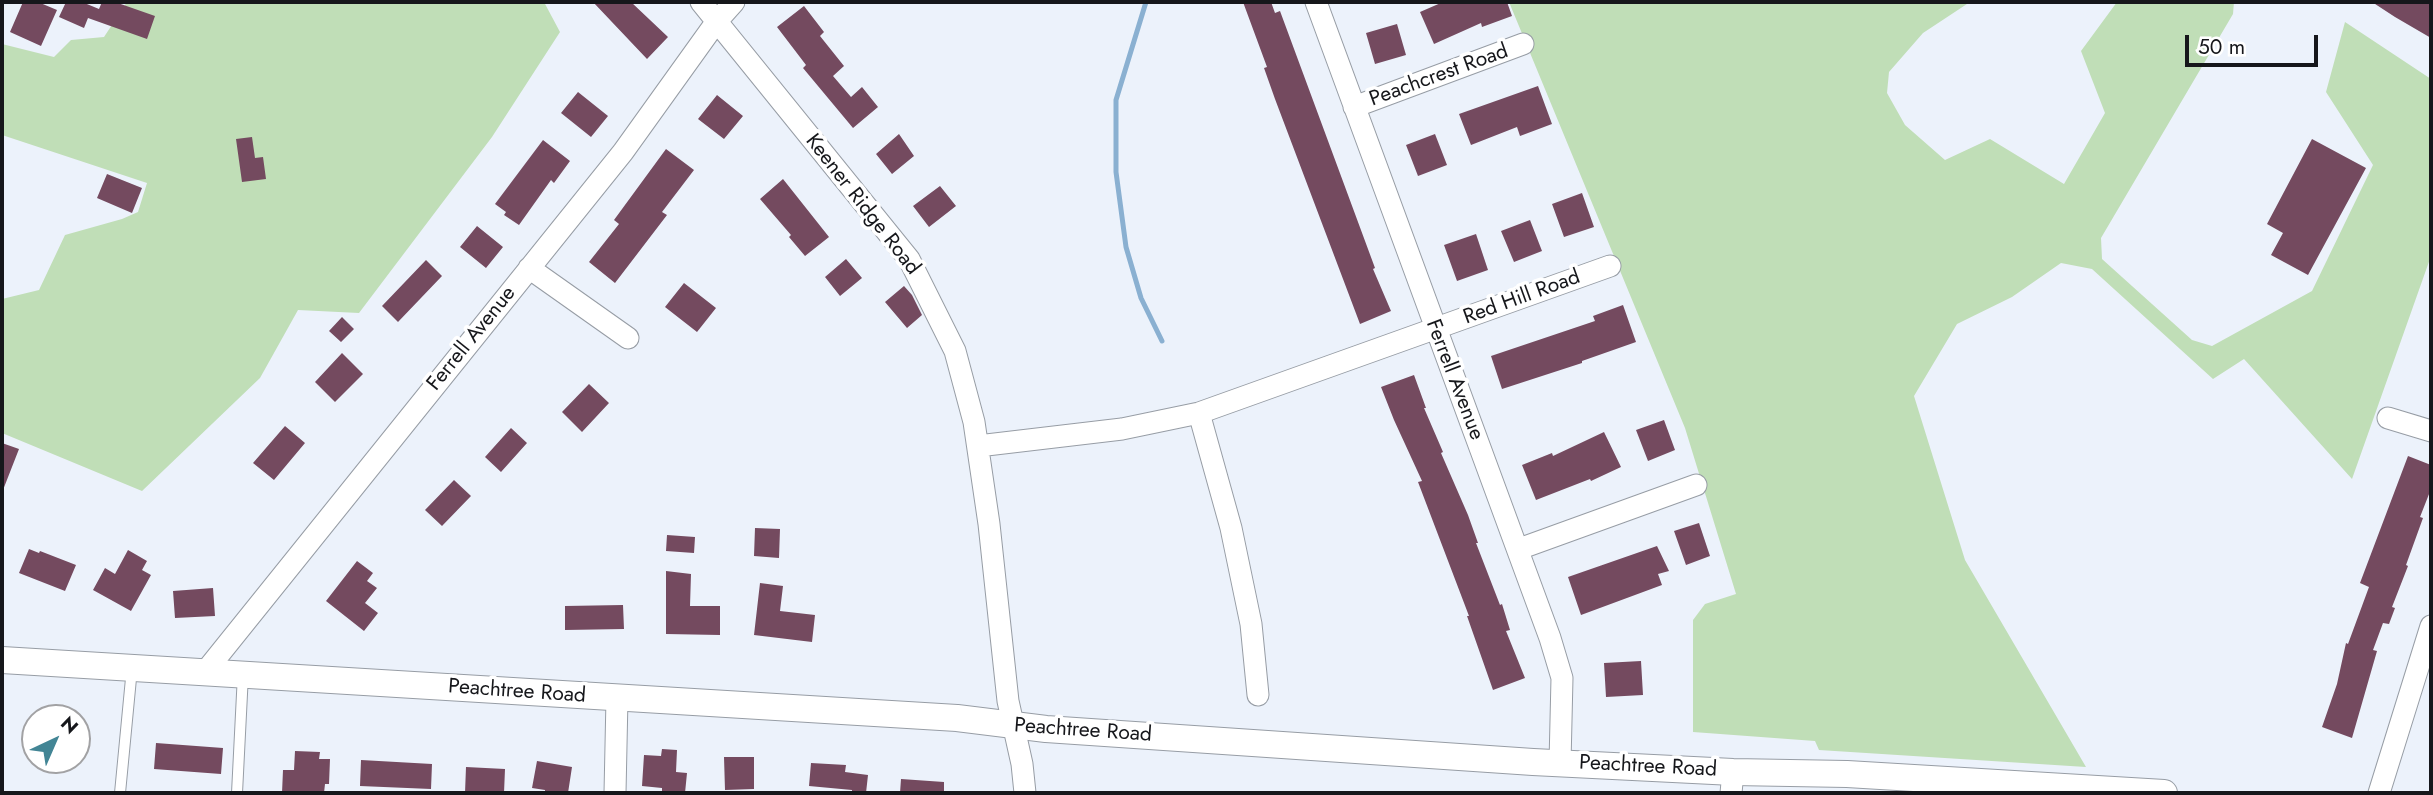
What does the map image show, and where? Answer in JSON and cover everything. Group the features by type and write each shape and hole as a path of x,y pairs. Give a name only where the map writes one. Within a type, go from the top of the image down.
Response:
{"street":[{"name":"Keener Ridge Road","path":"701,2 909,259 955,351 978,446 1012,726 1022,764 1025,793"},
{"name":"Ferrell Avenue","path":"205,672 623,152 717,21 734,2"},
{"name":"Ferrell Avenue","path":"1315,2 1435,330 1519,549 1562,678 1560,763"},
{"name":"Peachcrest Road","path":"1354,107 1523,44"},
{"name":"Red Hill Road","path":"978,446 1122,429 1199,413 1610,266"},
{"path":"529,268 628,338"},
{"path":"1199,413 1231,528 1251,624 1258,695"},
{"path":"2388,418 2431,431"},
{"path":"1519,549 1696,485"},
{"path":"2379,793 2431,626"},
{"name":"Peachtree Road","path":"2,660 957,718 1012,726 1560,763 1732,782 1847,774 2164,793"},
{"path":"615,793 617,698"}],"lane":[{"path":"120,793 132,668"},
{"path":"237,793 243,674"}],"green space":[{"path":"127,2 544,2 560,32 492,137 359,313 298,310 260,378 142,491 2,433 2,299 39,290 65,235 138,212 147,183 2,135 2,44 54,57 71,40 104,37"},
{"path":"1509,2 1970,2 1923,33 1889,72 1887,93 1905,125 1945,160 1990,139 2064,184 2105,113 2081,51 2117,2 2234,2 2233,14 2101,238 2102,259 2192,340 2212,346 2312,291 2373,165 2326,92 2345,22 2431,79 2431,256 2352,479 2244,359 2213,379 2092,269 2061,263 2012,297 1957,324 1914,396 1965,560 2086,767 1819,750 1815,741 1693,732 1693,620 1705,604 1736,594 1685,428"}],"building":[{"path":"23,2 38,2 57,10 41,46 10,32"},
{"path":"66,2 82,2 99,9 102,2 115,2 155,16 147,39 88,18 84,28 59,17"},
{"path":"593,2 631,2 668,37 647,59"},
{"path":"1243,2 1271,2 1275,13 1280,11 1375,268 1373,269 1391,311 1360,324 1275,99 1264,68 1267,67"},
{"path":"1443,2 1507,2 1512,16 1482,27 1481,23 1434,44 1420,12"},
{"path":"2372,2 2431,2 2431,38 2395,17"},
{"path":"804,6 824,32 820,36 844,66 833,76 851,97 862,87 878,107 853,128 803,68 806,65 777,27"},
{"path":"1397,24 1406,55 1375,64 1366,33"},
{"path":"1538,86 1552,124 1520,136 1517,127 1471,145 1459,114"},
{"path":"578,92 608,116 591,137 561,113"},
{"path":"717,95 743,116 724,139 698,119"},
{"path":"899,134 914,156 892,174 876,154"},
{"path":"1435,134 1447,165 1418,176 1406,145"},
{"path":"252,137 255,158 263,157 266,179 242,182 236,139"},
{"path":"2312,139 2366,168 2308,275 2271,255 2283,233 2267,224"},
{"path":"543,140 570,161 554,183 551,180 519,225 504,215 506,212 495,204"},
{"path":"666,149 694,170 662,212 667,215 615,283 589,262 619,224 614,220"},
{"path":"107,174 142,188 132,213 97,198"},
{"path":"783,179 829,237 805,256 760,199"},
{"path":"940,186 956,206 929,227 913,206"},
{"path":"1582,193 1594,227 1564,237 1552,204"},
{"path":"1530,220 1542,251 1514,262 1501,231"},
{"path":"477,226 503,247 486,268 460,247"},
{"path":"1476,234 1488,270 1457,281 1444,245"},
{"path":"846,259 862,278 840,296 825,277"},
{"path":"426,260 442,276 398,322 382,306"},
{"path":"684,283 716,308 697,332 665,307"},
{"path":"904,286 922,315 907,328 885,302"},
{"path":"1623,305 1636,342 1502,389 1491,356 1595,321 1593,316"},
{"path":"342,317 354,329 341,342 329,331"},
{"path":"342,353 363,374 335,402 315,382"},
{"path":"1414,375 1424,408 1443,452 1441,453 1468,515 1500,605 1502,604 1510,630 1506,631 1525,678 1493,690 1469,616 1418,482 1422,481 1381,387"},
{"path":"589,384 609,403 582,432 562,412"},
{"path":"1664,420 1675,450 1648,461 1636,430"},
{"path":"285,426 305,443 274,480 253,463"},
{"path":"511,428 527,443 501,472 485,457"},
{"path":"1604,432 1621,467 1591,481 1590,479 1536,500 1522,465 1552,453 1553,456"},
{"path":"2,443 19,449 3,490 2,490"},
{"path":"2408,456 2431,465 2431,489 2420,517 2423,518 2406,565 2408,566 2392,607 2395,608 2389,624 2383,623 2373,650 2377,651 2352,738 2322,727 2337,684 2346,643 2348,644 2369,587 2360,583"},
{"path":"454,480 471,496 442,526 425,510"},
{"path":"1699,523 1710,556 1686,565 1674,531"},
{"path":"755,528 780,529 779,558 754,556"},
{"path":"667,535 695,537 694,553 666,551"},
{"path":"1657,546 1669,571 1658,574 1662,585 1581,615 1568,577"},
{"path":"29,549 76,565 65,591 19,573"},
{"path":"128,550 147,561 142,570 151,575 131,611 93,590 105,568 115,574"},
{"path":"357,561 373,573 367,581 377,588 365,603 378,613 364,631 326,601"},
{"path":"666,571 691,574 690,606 720,606 720,635 666,634"},
{"path":"760,583 783,586 780,611 815,615 812,642 754,635"},
{"path":"213,588 215,616 175,618 173,591"},
{"path":"623,605 624,629 565,630 565,606"},
{"path":"1641,661 1643,695 1606,697 1604,663"},
{"path":"156,743 223,748 221,774 154,769"},
{"path":"662,749 677,750 676,772 687,773 685,793 662,793 662,788 642,786 644,755 661,756"},
{"path":"295,751 320,752 319,759 330,759 329,784 325,784 324,793 282,793 283,770 294,770"},
{"path":"724,757 754,757 754,789 725,790"},
{"path":"361,760 432,764 431,789 360,786"},
{"path":"537,761 572,767 568,793 545,793 545,790 532,788"},
{"path":"811,763 846,765 845,772 868,775 866,793 809,786"},
{"path":"466,767 505,769 504,793 465,793"},
{"path":"901,779 944,782 944,793 900,793"}],"waterway":[{"path":"1146,2 1116,100 1116,172 1126,247 1141,298 1162,341"}]}
